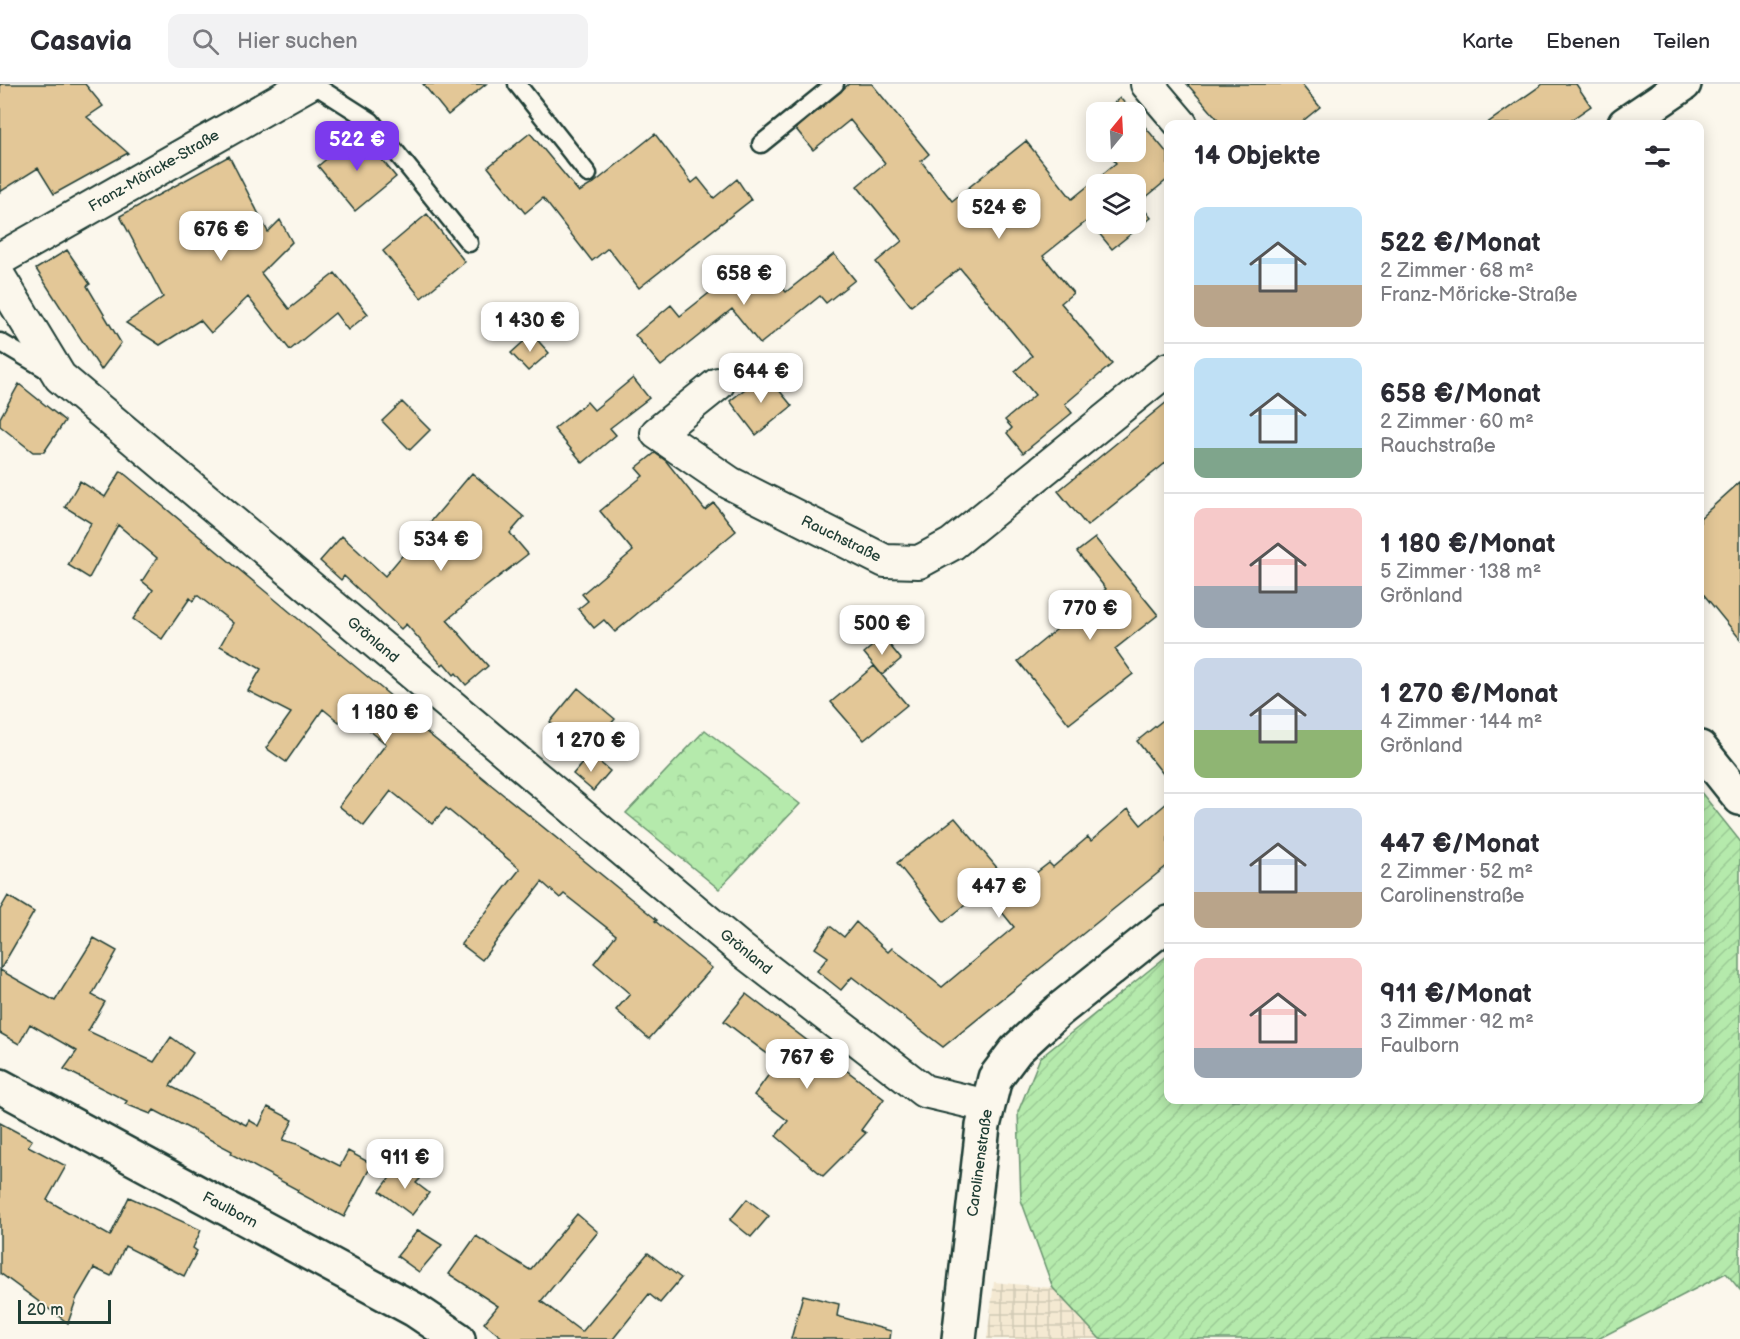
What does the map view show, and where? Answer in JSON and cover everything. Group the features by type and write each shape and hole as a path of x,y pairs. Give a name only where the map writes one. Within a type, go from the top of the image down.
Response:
{"street":[{"name":"Franz-Möricke-Straße","path":"0,259 311,84"},
{"path":"1147,84 1178,120"},
{"path":"1631,120 1684,84"},
{"name":"Grönland","path":"0,278 60,377 743,951 924,1091 988,1106"},
{"name":"Rauchstraße","path":"718,384 657,433 730,483 885,561 919,562 952,544 1164,372"},
{"path":"1704,753 1740,798"},
{"name":"Carolinenstraße","path":"959,1339 981,1138 995,1078 1016,1050 1058,1011 1164,926"},
{"name":"Faulborn","path":"0,1086 416,1310 458,1339"}],"lane":[{"path":"311,84 371,121 469,243"},
{"path":"517,84 588,174"},
{"path":"761,144 835,84"},
{"path":"0,342 60,377"}],"shaded area":[{"path":"994,1282 1053,1288 1100,1339 987,1339"}],"green space":[{"path":"705,730 800,804 719,889 626,813"},
{"path":"1704,796 1740,841 1740,1290 1726,1273 1598,1339 1100,1339 1053,1288 1021,1200 1018,1112 1040,1058 1164,958 1164,1104 1704,1104"}],"building":[{"path":"0,84 85,84 103,106 87,117 128,153 54,194 38,168 0,192"},
{"path":"423,84 486,84 448,115"},
{"path":"849,84 872,84 929,154 921,161 952,201 1026,141 1072,199 1086,188 1086,222 1043,256 1073,293 1061,303 1112,364 1065,404 1072,413 1023,453 1007,433 1012,428 1005,420 1035,395 1015,371 1032,356 960,268 911,306 876,262 902,241 857,186 885,163 850,120 813,150 796,129"},
{"path":"1187,84 1301,84 1320,107 1304,120 1218,120"},
{"path":"1543,84 1576,84 1591,106 1571,120 1492,120"},
{"path":"1146,128 1164,149 1164,182 1146,197 1146,174 1103,174 1115,162 1146,162"},
{"path":"359,132 396,177 355,211 318,166"},
{"path":"530,133 579,192 594,183 655,134 692,183 698,178 714,198 737,179 751,200 639,288 608,248 592,261 543,198 525,213 488,167"},
{"path":"229,156 268,232 280,220 292,242 261,273 289,309 335,273 368,314 348,330 335,313 290,350 248,297 211,333 200,320 160,345 126,323 163,297 120,216"},
{"path":"1146,212 1151,218 1146,222"},
{"path":"427,214 465,262 421,298 383,251"},
{"path":"1100,234 1131,234 1112,249"},
{"path":"67,250 90,284 87,286 121,343 101,370 36,269"},
{"path":"834,254 855,280 826,303 820,296 760,344 732,309 661,366 635,335 671,305 680,316 756,256 786,292"},
{"path":"532,334 549,353 528,371 511,353"},
{"path":"765,373 792,406 756,435 730,401"},
{"path":"633,378 649,398 610,428 616,435 583,463 554,429 587,402 594,410"},
{"path":"19,384 65,421 44,452 33,452 0,426 0,418"},
{"path":"402,402 430,430 410,450 382,421"},
{"path":"1164,404 1164,464 1087,526 1058,491"},
{"path":"655,453 666,461 705,510 714,503 736,531 615,632 604,620 594,628 578,609 588,601 582,594 633,551 600,511 643,476 636,468"},
{"path":"121,471 411,713 408,717 657,920 655,921 712,968 649,1039 616,1010 630,994 594,963 616,935 564,894 560,898 542,882 482,960 461,944 520,869 446,808 432,824 391,791 364,826 339,806 386,744 347,712 339,722 323,709 286,762 266,748 291,713 248,691 261,669 220,646 233,623 197,595 193,601 190,598 162,639 133,619 153,590 142,581 157,558 118,525 89,578 68,565 91,523 65,507 80,481 105,497"},
{"path":"472,473 524,517 510,533 528,554 465,603 447,620 488,666 466,685 444,663 442,665 406,624 401,629 344,576 341,580 320,561 342,536 385,576"},
{"path":"1740,482 1740,639 1704,595 1704,514"},
{"path":"1095,538 1158,615 1115,649 1133,674 1069,724 1018,661 1106,589 1077,552"},
{"path":"883,637 901,659 882,675 864,653"},
{"path":"874,666 907,705 864,740 831,702"},
{"path":"578,688 615,719 587,752 550,722"},
{"path":"1164,719 1164,775 1137,741"},
{"path":"590,754 610,771 593,791 573,774"},
{"path":"1164,805 1164,868 943,1047 852,977 841,990 817,971 828,957 815,948 830,926 844,937 856,922 888,952 892,948 942,987 1014,927 984,890 944,922 897,863 955,818 1015,889 1049,863 1053,867 1088,837 1091,841 1128,809 1141,825"},
{"path":"8,896 34,912 0,970 0,910"},
{"path":"94,938 117,951 92,995 105,1002 88,1031 154,1062 171,1037 193,1053 170,1086 246,1125 249,1120 259,1126 268,1107 293,1120 283,1140 297,1144 340,1166 348,1151 372,1164 344,1217 231,1154 232,1151 154,1110 151,1114 125,1104 127,1101 64,1069 77,1051 30,1024 19,1044 0,1033 0,970 55,1001"},
{"path":"746,994 884,1099 861,1130 866,1133 823,1176 776,1136 788,1121 754,1095 778,1062 724,1021"},
{"path":"0,1123 32,1140 28,1146 66,1166 47,1200 110,1236 129,1197 201,1230 193,1248 197,1251 184,1276 125,1246 111,1276 94,1268 77,1297 68,1323 0,1273"},
{"path":"400,1164 420,1179 416,1183 429,1193 412,1215 380,1191"},
{"path":"747,1199 769,1216 751,1237 730,1220"},
{"path":"577,1214 598,1232 541,1301 582,1332 648,1253 681,1278 660,1303 649,1294 613,1339 504,1339 484,1323 498,1306 449,1274 476,1236 530,1270"},
{"path":"418,1230 442,1245 419,1272 397,1256"},
{"path":"803,1295 839,1304 837,1316 891,1331 890,1339 791,1339"}]}
